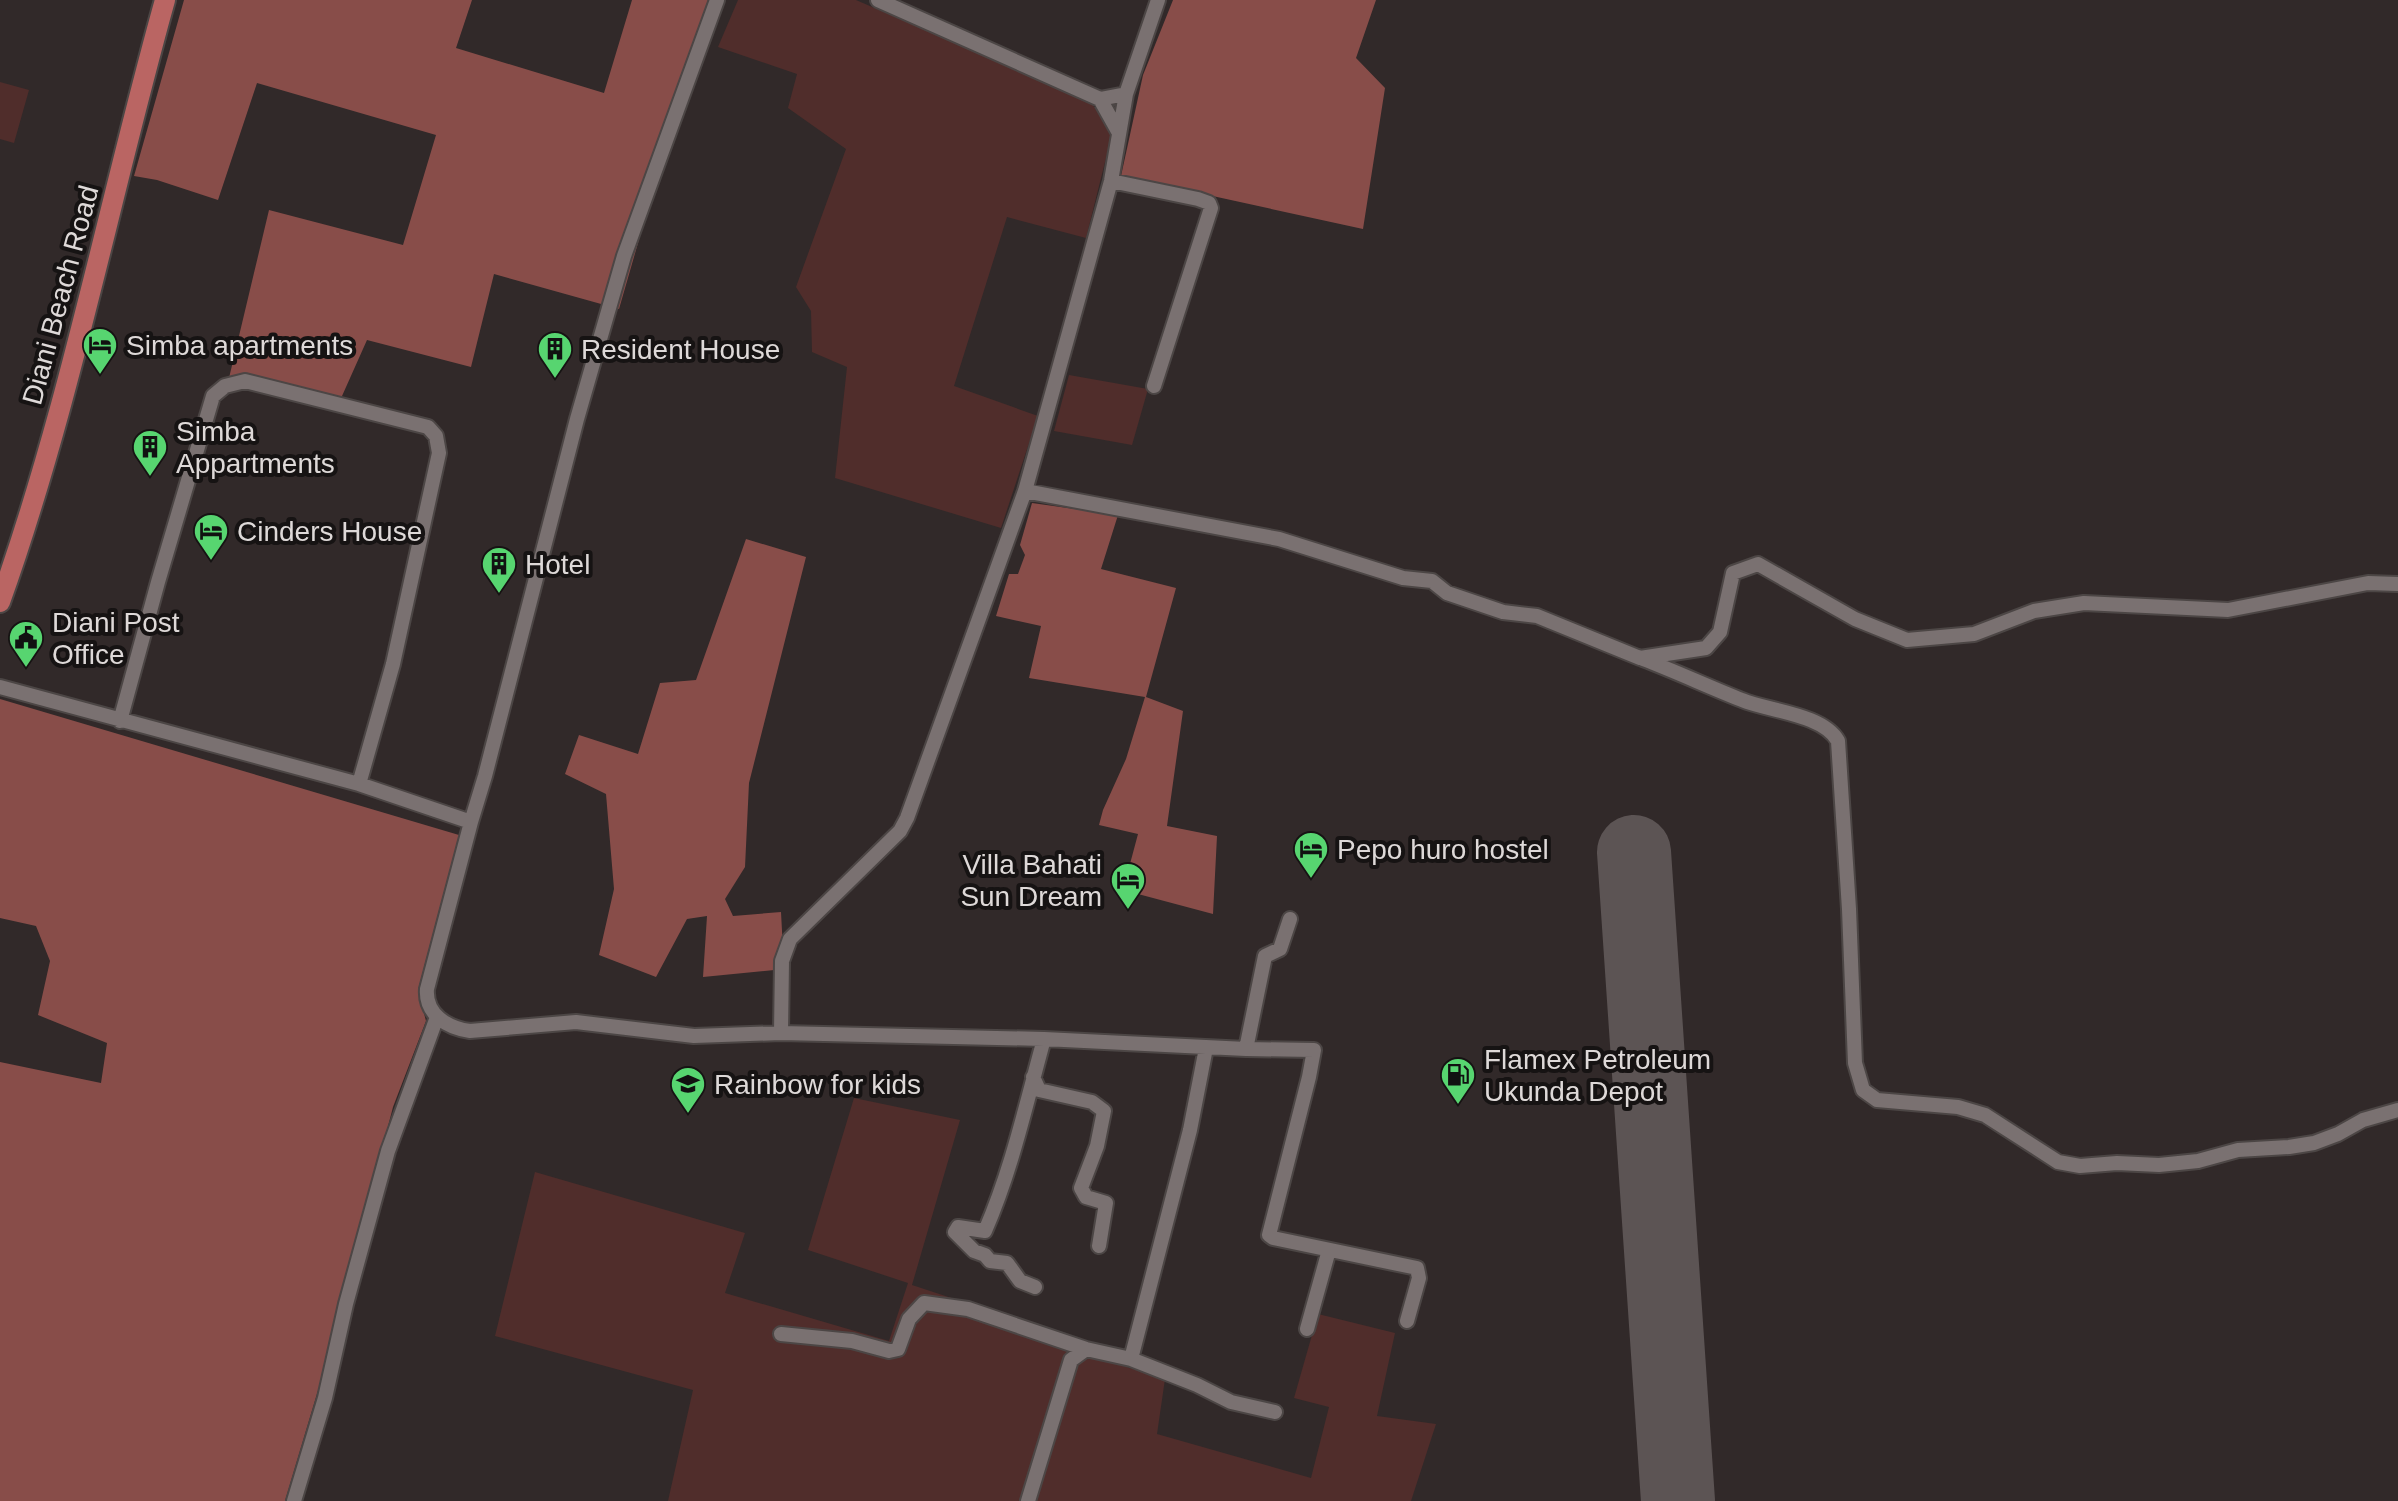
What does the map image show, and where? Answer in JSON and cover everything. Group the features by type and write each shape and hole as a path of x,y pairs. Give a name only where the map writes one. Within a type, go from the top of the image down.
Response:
{"main road":[{"name":"Diani Beach Road","path":"0,602 31,515 165,0"}],"street":[{"path":"717,0 624,256 577,419 427,989 428,1005 437,1017 457,1029 470,1031 576,1022 666,1034 781,1033 1044,1039 1314,1050 1269,1232 1273,1238 1417,1268 1419,1278 1407,1321"},
{"path":"878,0 1100,99 1126,94"},
{"path":"781,1033 784,949 790,939 900,831 907,818 1025,491 1111,181 1126,94 1158,0"},
{"path":"1100,99 1119,133"},
{"path":"1111,181 1198,199 1209,203 1211,208 1154,386"},
{"path":"120,721 213,396 225,386 245,381 428,427 436,436 439,453 393,664 359,784"},
{"path":"1025,491 1279,539 1403,578 1432,581 1447,593 1503,612 1537,616 1744,701 1786,712 1826,728 1838,741 1855,1063 1863,1090 1877,1100 1958,1107 1985,1115 2058,1162 2080,1166 2117,1163 2159,1165 2198,1161 2238,1150 2314,1143 2363,1120 2398,1110"},
{"path":"1640,658 1706,648 1720,632 1733,573 1758,564 1855,619 1907,640 1974,634 2034,611 2084,603 2228,610 2368,583 2398,584"},
{"path":"0,687 359,784 471,822"},
{"path":"1246,1049 1265,956 1280,949 1290,919"},
{"path":"294,1501 325,1398 346,1304 388,1151 437,1017"},
{"path":"1035,1287 1020,1281 1007,1263 990,1261 985,1255 974,1251 955,1232 958,1227 985,1231 1014,1152 1044,1039"},
{"path":"1131,1359 1190,1130 1206,1048"},
{"path":"1033,1077 1039,1090 1092,1102 1104,1111 1105,1120 1081,1188 1086,1197 1106,1203 1099,1246"},
{"path":"1307,1329 1329,1250"},
{"path":"781,1334 852,1341 889,1351 898,1349 909,1319 924,1303 968,1309 1086,1349 1131,1359 1231,1402 1275,1412"},
{"path":"1028,1501 1071,1360 1086,1349"}],"shaded area":[{"path":"184,0 472,0 456,48 604,93 632,0 708,0 619,309 494,274 471,367 367,340 338,405 229,378 269,210 403,245 436,135 257,83 218,200 157,180 134,176"},
{"path":"738,0 856,0 1091,102 1112,134 1086,238 1007,217 954,386 1038,416 1001,528 835,478 847,367 812,352 811,311 796,287 846,149 788,108 797,74 718,47"},
{"path":"1173,0 1376,0 1356,58 1385,88 1363,229 1121,176 1143,75"},
{"path":"0,82 29,90 14,143 0,139"},
{"path":"1069,375 1148,389 1132,445 1054,431"},
{"path":"1032,503 1118,515 1101,569 1176,588 1146,697 1183,711 1167,826 1217,836 1213,914 1123,890 1138,834 1099,825 1126,759 1145,697 1029,678 1041,626 996,616 1009,574 1018,574 1025,555 1020,545"},
{"path":"746,539 806,557 749,783 745,867 725,899 733,916 781,912 784,969 703,977 707,916 687,919 656,977 599,955 614,889 606,794 565,774 579,735 638,754 660,683 696,680"},
{"path":"0,699 459,835 418,990 426,1021 393,1107 331,1347 285,1501 0,1501 0,1062 101,1083 107,1043 38,1015 50,961 36,926 0,918"},
{"path":"854,1098 960,1120 912,1285 1067,1336 1072,1350 1165,1379 1157,1434 1311,1478 1329,1407 1294,1398 1318,1314 1395,1333 1377,1416 1436,1424 1411,1501 668,1501 693,1390 495,1336 535,1172 745,1233 725,1293 889,1341 908,1283 808,1250"}],"runway":[{"path":"1634,852 1678,1501"}],"place":[{"name":"Simba apartments","path":"100,376"},
{"name":"Resident House","path":"555,380"},
{"name":"Simba Appartments","path":"150,478"},
{"name":"Cinders House","path":"211,562"},
{"name":"Hotel","path":"499,595"},
{"name":"Diani Post Office","path":"26,669"},
{"name":"Pepo huro hostel","path":"1311,880"},
{"name":"Villa Bahati Sun Dream","path":"1128,911"},
{"name":"Flamex Petroleum Ukunda Depot","path":"1458,1106"},
{"name":"Rainbow for kids","path":"688,1115"}]}
